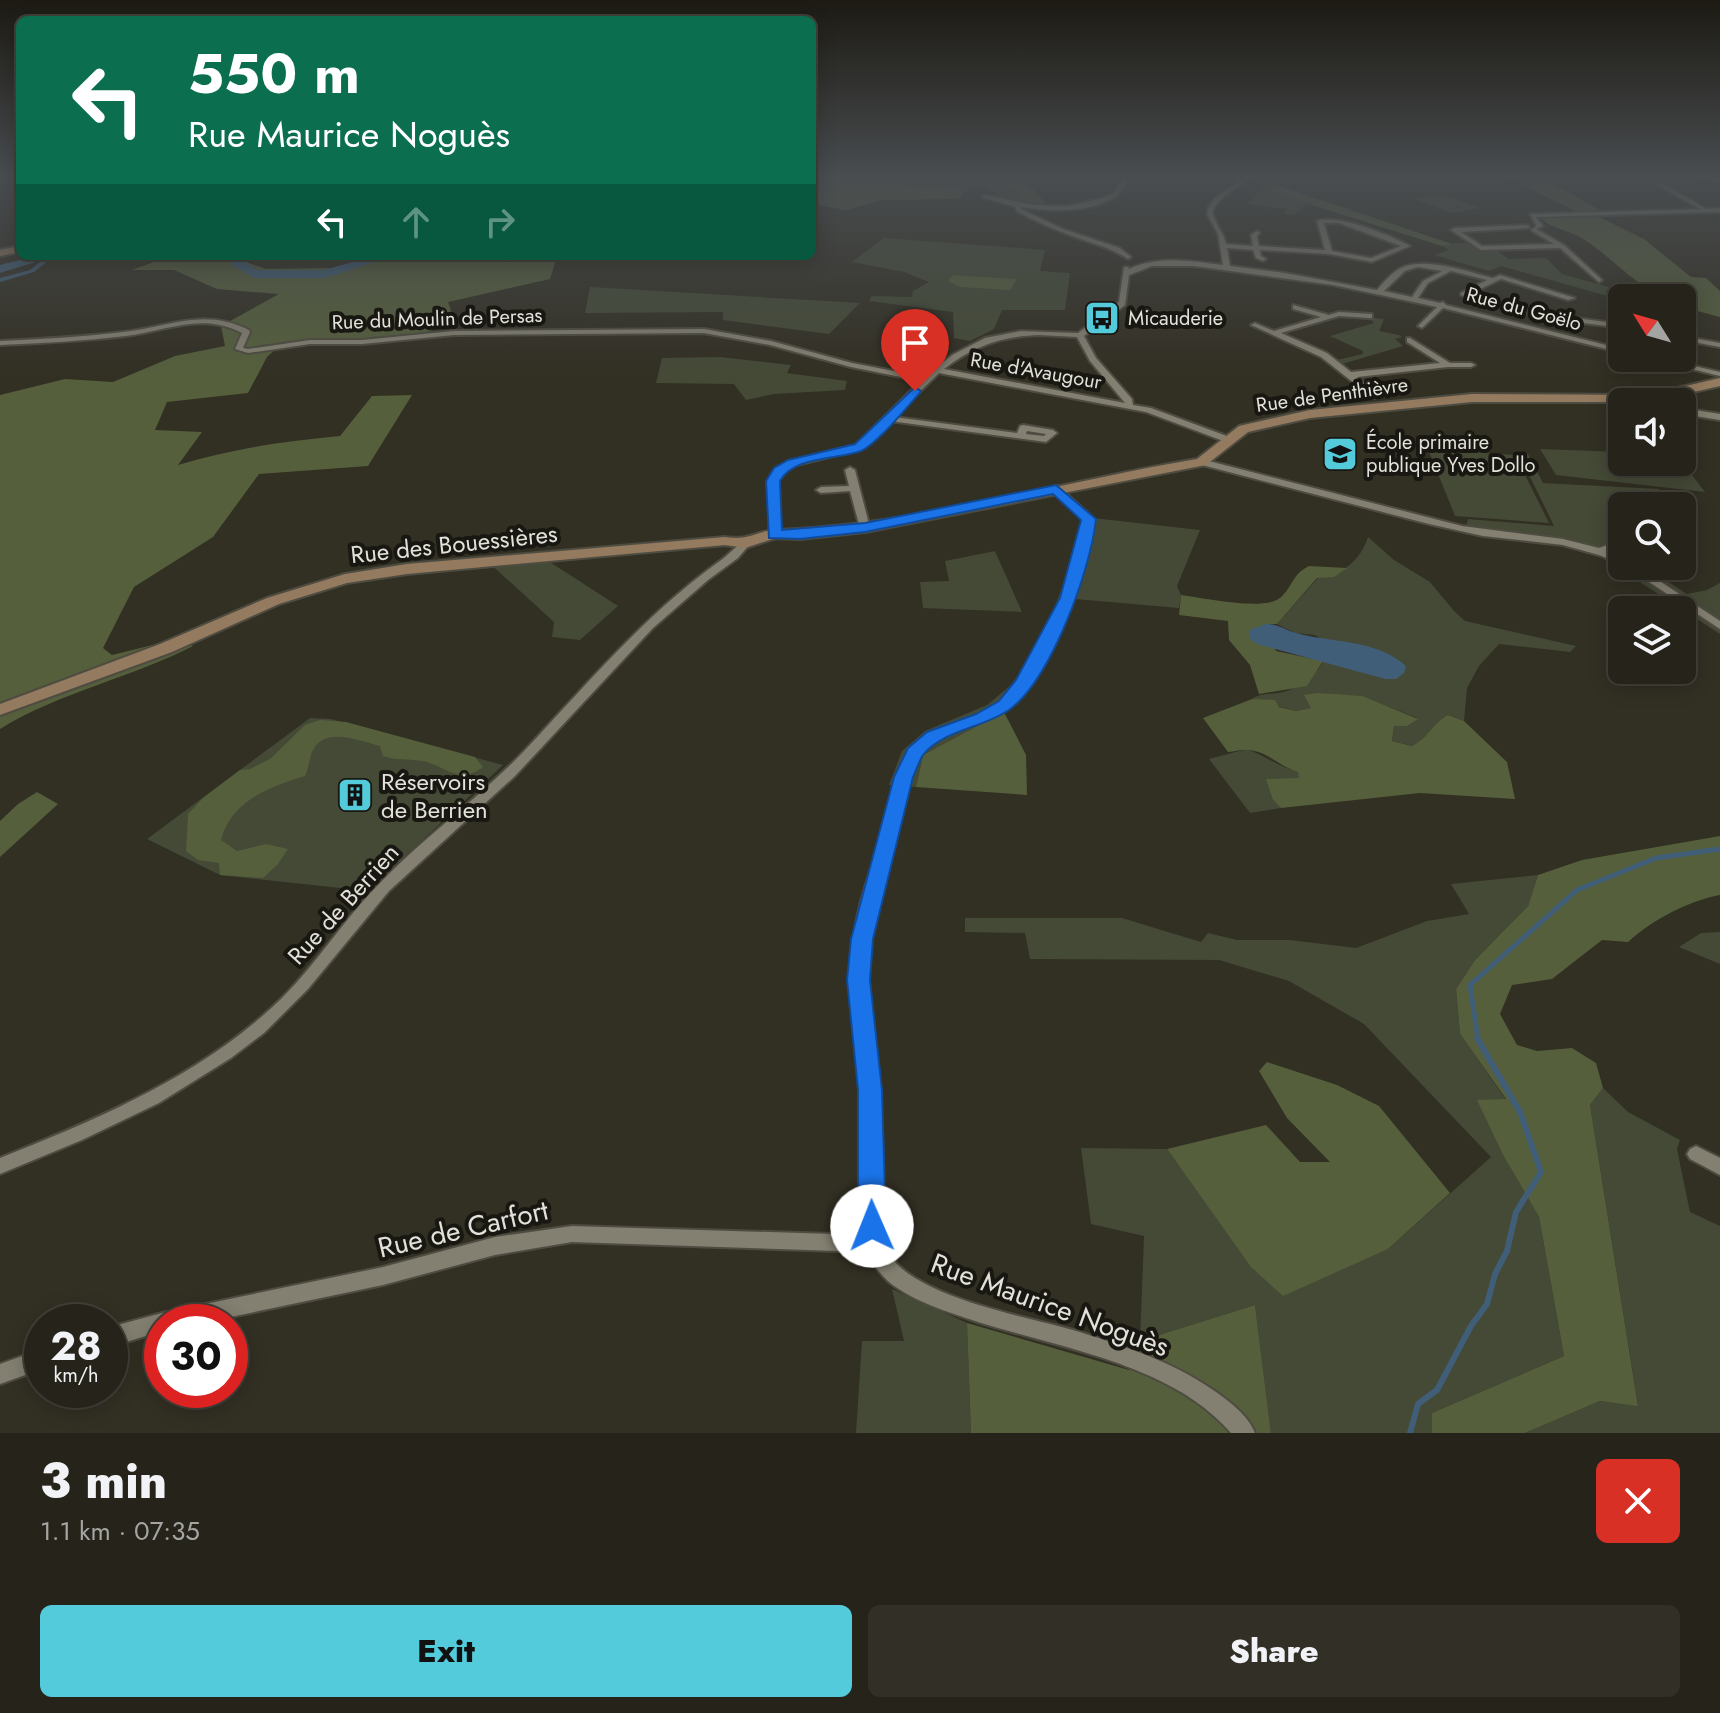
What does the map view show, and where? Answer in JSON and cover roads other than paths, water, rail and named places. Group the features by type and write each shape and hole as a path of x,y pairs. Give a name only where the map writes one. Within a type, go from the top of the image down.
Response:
{"street":[{"path":"1094,242 1118,249 1127,258 1148,264"},
{"path":"1221,242 1227,268"},
{"path":"1255,242 1258,257 1263,259"},
{"path":"1326,242 1329,252"},
{"path":"1223,246 1329,252 1372,260 1407,246 1396,242"},
{"path":"1471,242 1481,248 1562,246"},
{"path":"1555,242 1599,280"},
{"path":"775,534 773,481 778,471 793,463 859,447 932,375 968,348 1002,334 1026,331 1080,335 1122,303 1127,258"},
{"name":"Rue du Goëlo","path":"1127,258 1227,268 1415,297 1608,347"},
{"name":"Rue du Goëlo","path":"1127,273 1148,264 1181,263"},
{"path":"1380,291 1395,273 1415,264 1491,279 1506,277 1571,298 1529,327"},
{"path":"1415,297 1425,282 1448,270"},
{"path":"1491,279 1463,294 1544,316 1608,324"},
{"path":"1422,326 1443,304"},
{"path":"1296,307 1329,317"},
{"path":"1274,333 1348,313 1369,316"},
{"name":"Rue du Moulin de Persas","path":"0,343 128,334 206,320 230,324 246,332 239,349 248,351 289,344 362,342 454,333 704,331 771,343 901,376 932,375"},
{"path":"1255,325 1324,355 1377,401"},
{"path":"1080,335 1093,359 1129,401 1129,406"},
{"path":"1410,340 1448,365"},
{"path":"1696,341 1720,345"},
{"path":"1350,375 1471,365"},
{"path":"1696,369 1720,374"},
{"name":"Rue d'Avaugour","path":"932,375 1129,406 1229,440"},
{"name":"Rue de Penthièvre","path":"1696,388 1720,382"},
{"name":"Rue de Penthièvre","path":"745,544 775,534 800,535 865,528 1201,462 1244,429 1273,420 1377,401 1398,404 1472,398 1608,400"},
{"path":"1696,413 1720,417"},
{"path":"890,419 1021,436"},
{"path":"1201,462 1424,521 1482,532 1560,539 1608,555"},
{"path":"850,470 865,528"},
{"path":"821,490 854,488"},
{"path":"875,1244 872,1226 870,1090 859,980 864,921 903,777 915,752 934,737 982,718 1005,704 1040,657 1068,598 1087,536 1089,519 1056,489"},
{"name":"Rue des Bouessières","path":"0,710 166,648 273,601 345,579 452,565 725,541 745,544"},
{"name":"Rue de Berrien","path":"0,1166 153,1097 250,1035 288,1001 365,906 398,872 519,765 650,623 745,544"},
{"path":"1600,551 1608,548"},
{"path":"1651,580 1720,626"},
{"path":"1696,1154 1720,1167"},
{"name":"Rue de Carfort","path":"248,1304 383,1276 495,1246 572,1234 875,1244"},
{"name":"Rue Maurice Noguès","path":"875,1244 881,1260 908,1284 977,1313 1131,1359 1207,1395 1235,1417 1245,1433"},
{"path":"0,1374 24,1365"}],"water":[{"path":"1266,624 1296,633 1368,646 1406,666 1404,673 1396,679 1385,679 1257,644 1249,638 1249,630"}],"waterway":[{"path":"0,269 34,260"},
{"path":"0,280 32,271 46,260"},
{"path":"235,260 254,274 325,274 373,260"},
{"path":"1478,1040 1470,985 1577,890 1656,858 1720,849"},
{"path":"1410,1433 1418,1404 1437,1390 1471,1326 1487,1304 1495,1274 1507,1251 1516,1212 1541,1172 1520,1112 1478,1040"}],"place":[{"name":"Micauderie","path":"1102,318"},
{"name":"École primaire publique Yves Dollo","path":"1340,454"},
{"name":"Réservoirs de Berrien","path":"355,795"}]}
